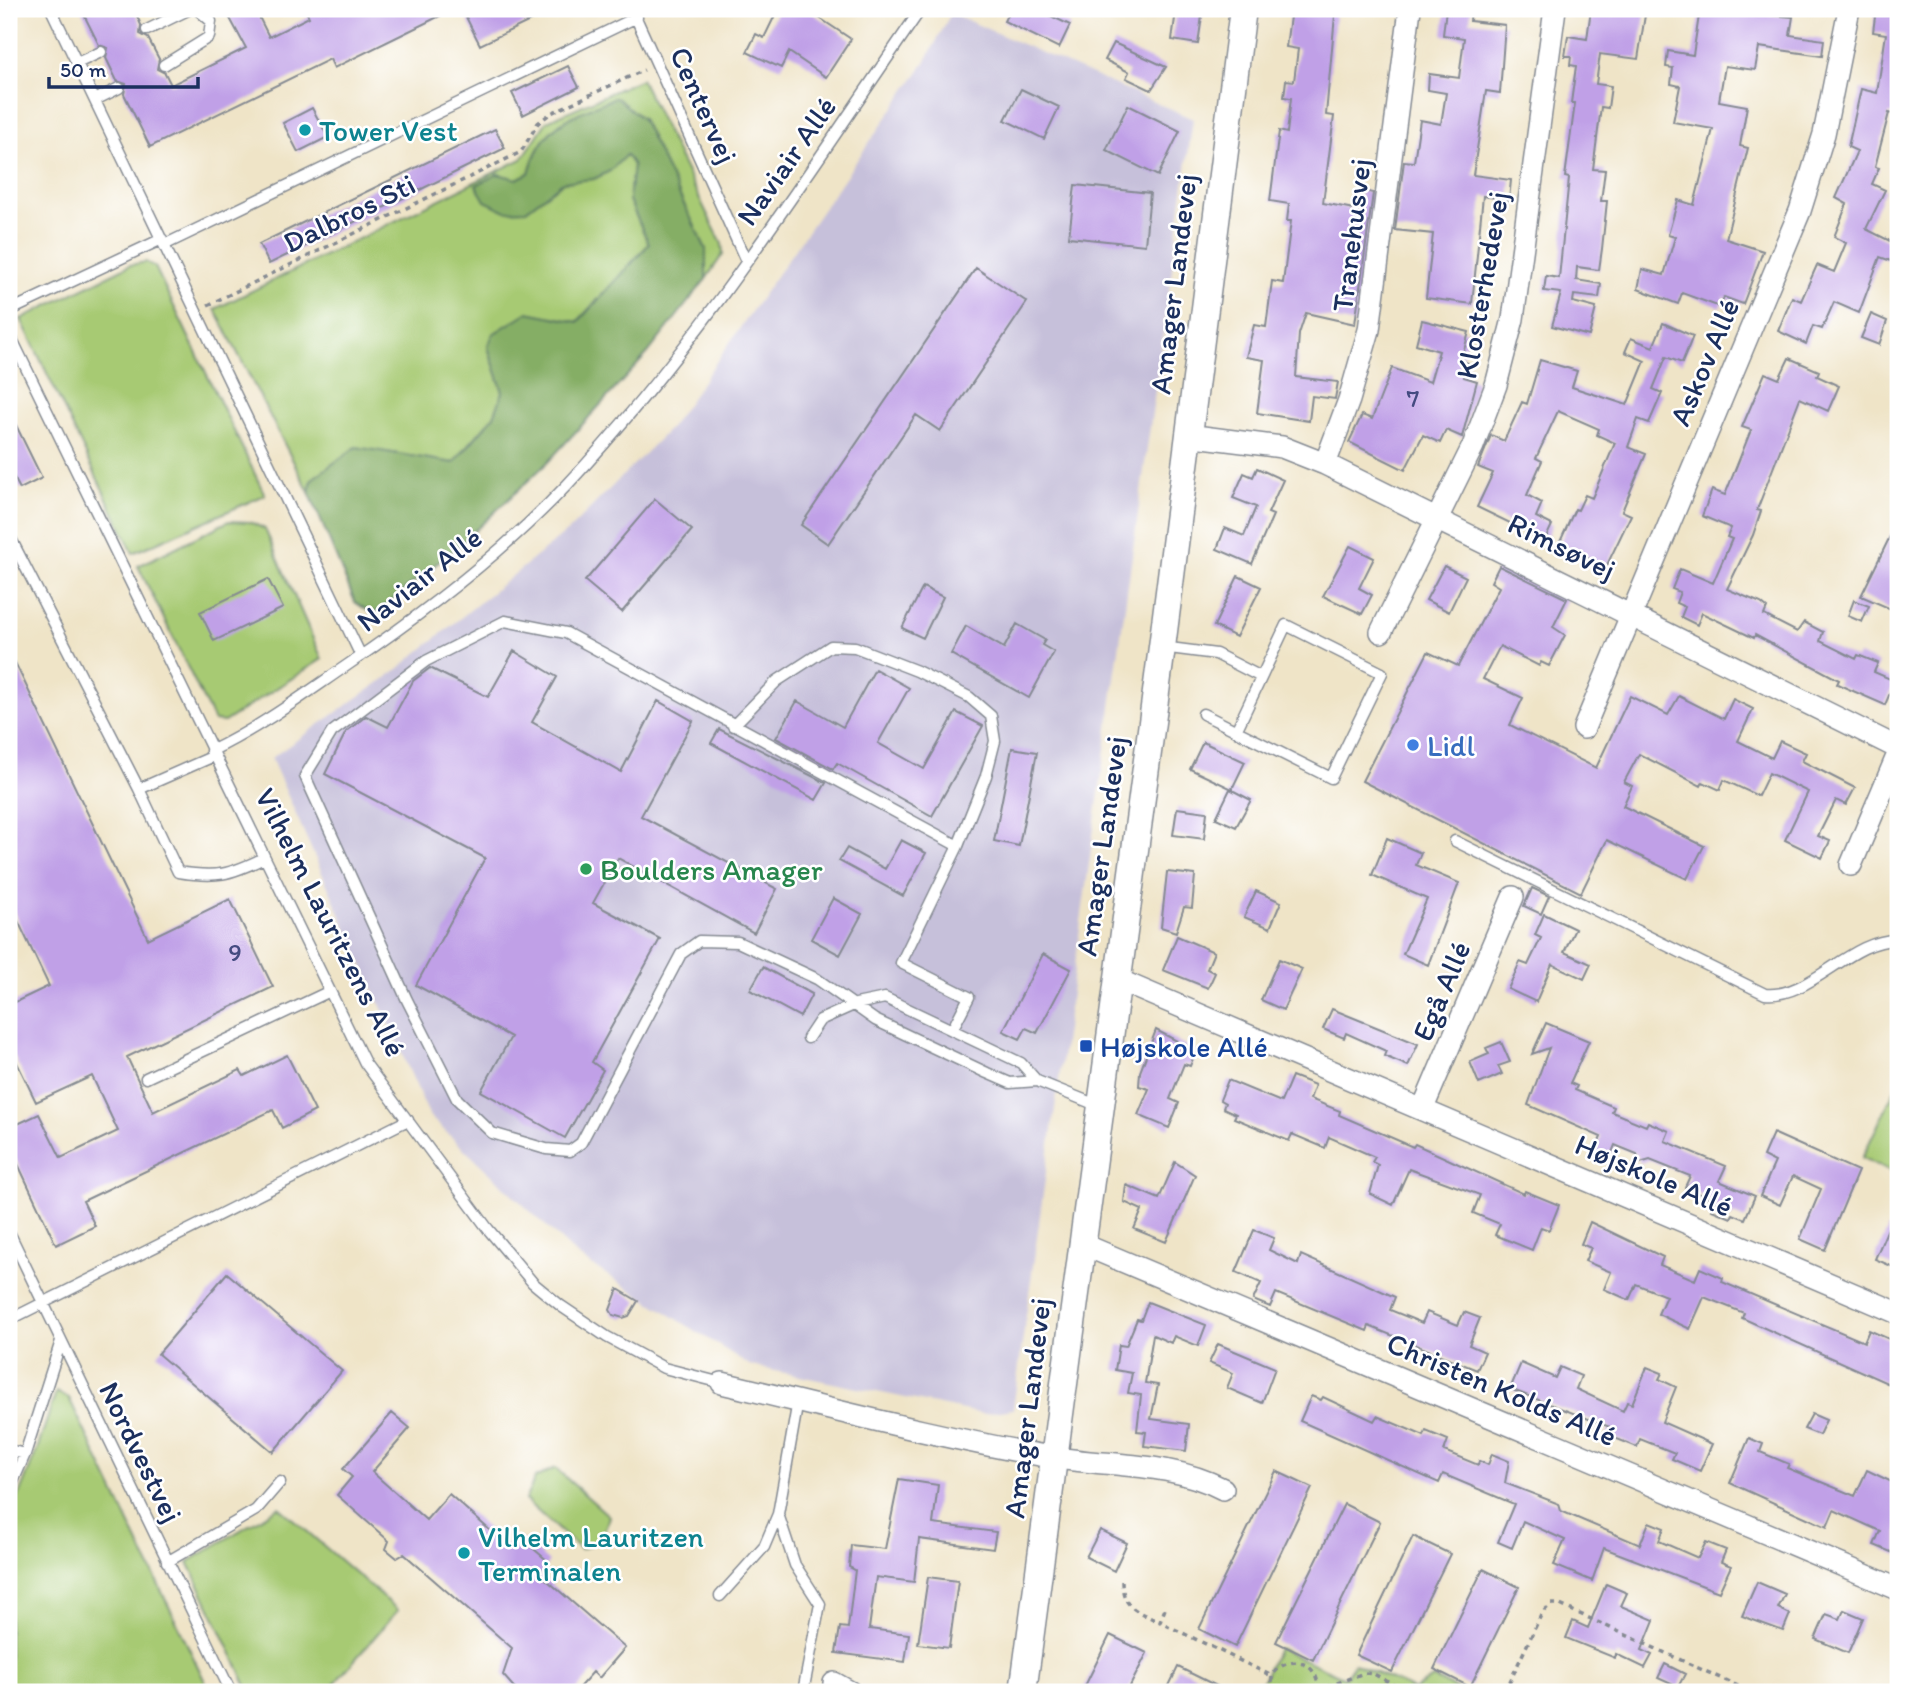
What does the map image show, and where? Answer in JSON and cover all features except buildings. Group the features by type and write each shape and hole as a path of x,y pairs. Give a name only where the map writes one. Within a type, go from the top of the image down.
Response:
{"street":[{"name":"Amager Landevej","path":"1023,1692 1162,646 1242,9"},
{"name":"Tranehusvej","path":"1325,464 1349,400 1369,330 1410,9"},
{"name":"Klosterhedevej","path":"1381,632 1439,519 1483,422 1496,385 1513,319 1555,9"},
{"name":"Askov Allé","path":"1584,728 1800,211 1824,134 1849,9"},
{"name":"Rimsøvej","path":"1187,435 1282,447 1325,464 1898,748"},
{"path":"1851,865 1898,754"},
{"name":"Egå Allé","path":"1423,1108 1513,897"},
{"name":"Højskole Allé","path":"1116,979 1898,1313"},
{"name":"Christen Kolds Allé","path":"1082,1244 1898,1589"},
{"name":"Vilhelm Lauritzens Allé","path":"722,1383 1053,1458 1174,1471 1199,1477 1223,1489"}],"lane":[{"name":"Naviair Allé","path":"51,9 361,656 457,586 566,486 663,374 746,261 921,9"},
{"path":"147,30 190,9"},
{"path":"164,65 209,37 211,21 197,9"},
{"path":"9,316 13,309 163,242 635,13"},
{"name":"Centervej","path":"635,13 746,261"},
{"path":"77,64 101,52"},
{"path":"94,100 119,88"},
{"name":"Vilhelm Lauritzens Allé","path":"9,333 328,992 365,1063 488,1229 533,1283 561,1306 607,1336 664,1368 722,1383"},
{"path":"9,536 139,789 178,872 209,877 230,875 264,858"},
{"path":"958,846 566,633 505,621 426,661 332,732 305,776 407,1000 457,1099 492,1133 546,1149 570,1151 581,1143 681,954 699,941 738,942 817,979 875,1020 1010,1083 1037,1081 1100,1106"},
{"path":"1203,714 1236,731 1331,778 1382,673 1286,625 1236,731"},
{"path":"733,726 777,681 831,646 855,647 918,671 969,696 991,716 995,741 986,776 958,846 901,963 969,997 952,1030"},
{"path":"1162,646 1216,654 1261,677"},
{"path":"139,789 213,753 361,656"},
{"path":"1455,841 1765,994 1783,994 1876,942 1898,940"},
{"path":"146,1078 328,992"},
{"path":"808,1038 820,1020 856,1004 885,998 1021,1063 1037,1081"},
{"path":"9,1320 408,1120"},
{"name":"Nordvestvej","path":"9,1232 231,1692"},
{"path":"9,1491 25,1454 61,1341"},
{"path":"720,1596 764,1547 778,1514 798,1401"},
{"path":"9,1450 25,1454"},
{"path":"167,1562 256,1510 280,1482"},
{"path":"778,1514 795,1565 820,1604 803,1692"}],"path":[{"name":"Dalbros Sti","path":"197,311 520,152 538,123 551,113 658,64"},
{"path":"1122,1581 1122,1594 1130,1609 1272,1676"},
{"path":"1505,1692 1542,1613 1550,1604 1558,1604 1751,1692"},
{"path":"1160,1622 1165,1609"},
{"path":"1272,1692 1272,1676 1284,1663 1301,1662 1315,1673 1318,1691 1364,1673 1374,1674 1406,1692"},
{"path":"1422,1692 1434,1692"}],"shaded area":[{"path":"951,13 1193,119 1013,1409 983,1414 751,1366 579,1257 430,1117 271,758 393,673 570,529 671,427 926,61"}],"green space":[{"path":"641,79 722,244 723,254 706,279 706,249 642,119 616,98 573,116 550,132 534,156 529,173 517,179 497,174 526,210 563,182 594,179 610,171 626,154 633,165 629,200 649,244 577,322 528,312 488,347 503,392 494,416 453,463 356,447 312,479 309,492 215,309 522,159 547,121"},
{"path":"616,97 642,119 706,249 706,279 648,353 547,463 465,540 379,611 371,613 355,602 309,492 312,479 356,447 454,463 494,416 503,392 488,347 493,334 528,312 578,322 649,244 629,200 633,165 626,155 610,171 594,179 563,182 526,210 506,211 485,201 476,185 498,174 517,179 529,173 542,143 561,123"},
{"path":"146,262 155,267 265,495 133,553 21,319 130,265"},
{"path":"229,521 250,522 265,529 322,659 224,722 214,721 138,566"},
{"path":"1898,1083 1898,1174 1862,1158"},
{"path":"56,1392 69,1398 210,1692 9,1692 9,1520 37,1450"},
{"path":"555,1468 609,1516 600,1537 580,1549 525,1500 535,1478"},
{"path":"279,1507 398,1610 327,1692 250,1692 188,1562"},
{"path":"1278,1648 1345,1678 1354,1663 1414,1690 1433,1678 1463,1692 1257,1692"}],"place":[{"name":"Tower Vest","path":"305,130"},
{"name":"Lidl","path":"1413,745"},
{"name":"Boulders Amager","path":"586,869"},
{"name":"Højskole Allé","path":"1086,1046"},
{"name":"Vilhelm Lauritzen Terminalen","path":"464,1553"}]}
